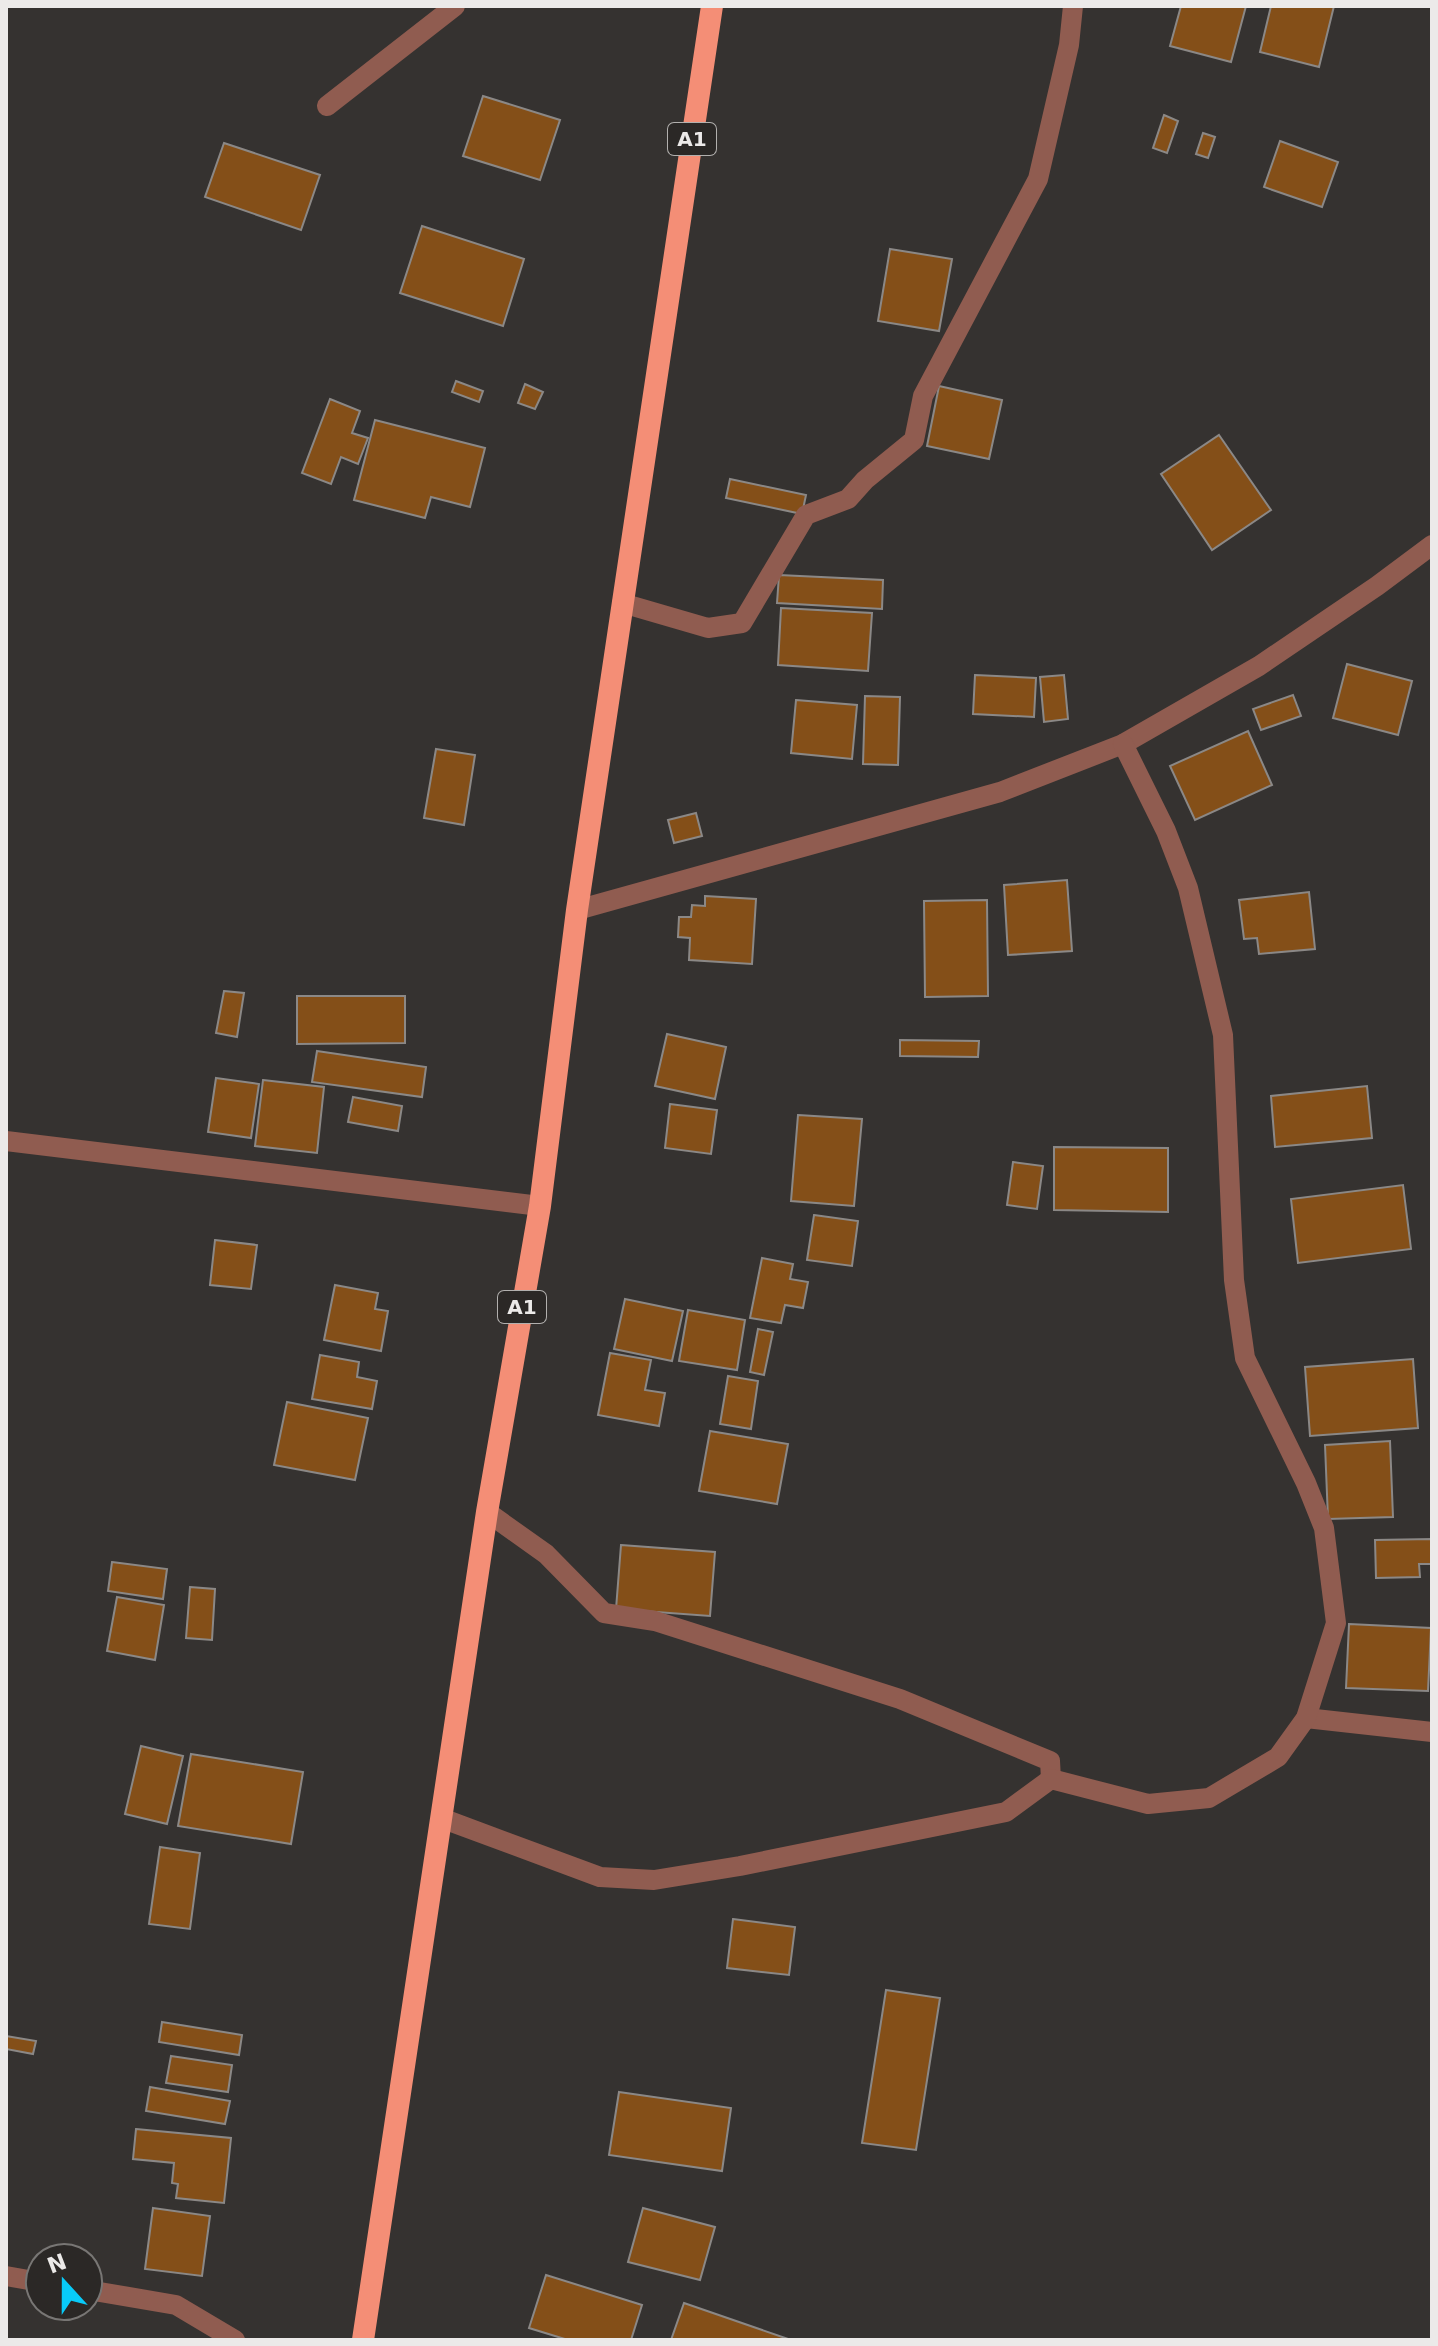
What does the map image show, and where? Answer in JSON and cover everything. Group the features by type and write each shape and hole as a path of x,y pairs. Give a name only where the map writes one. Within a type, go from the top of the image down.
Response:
{"highway":[{"name":"A1","path":"363,2340 487,1512 540,1206 577,910 712,6"}],"street":[{"path":"327,106 455,6"},
{"path":"622,603 708,628 742,623 806,515 848,499 865,480 914,440 923,396 1038,179 1069,45 1073,6"},
{"path":"577,910 1000,792 1123,744 1259,666 1432,545"},
{"path":"1051,1779 1148,1804 1209,1798 1278,1757 1306,1718 1336,1623 1324,1528 1306,1483 1245,1358 1234,1280 1223,1035 1188,888 1166,831 1123,744"},
{"path":"6,1141 540,1206"},
{"path":"487,1512 546,1554 604,1613 655,1621 900,1699 1050,1761 1051,1779"},
{"path":"1306,1718 1432,1732"},
{"path":"441,1818 600,1877 654,1880 740,1866 1006,1812 1051,1779"},
{"path":"104,2293 176,2305 235,2340"}],"building":[{"path":"1181,6 1246,6 1231,62 1170,46"},
{"path":"1271,6 1334,6 1319,67 1260,52"},
{"path":"483,96 560,120 540,180 463,156"},
{"path":"1164,115 1178,121 1167,153 1153,148"},
{"path":"1203,133 1215,137 1208,158 1196,154"},
{"path":"1280,141 1338,162 1322,207 1264,187"},
{"path":"224,143 320,175 301,230 205,197"},
{"path":"422,226 524,259 503,326 400,293"},
{"path":"890,249 952,259 939,331 878,321"},
{"path":"456,381 483,391 479,402 452,392"},
{"path":"525,384 543,392 535,409 518,403"},
{"path":"939,386 1002,400 989,459 927,446"},
{"path":"330,399 360,411 352,433 368,438 358,464 341,457 331,484 302,473"},
{"path":"375,420 485,448 470,507 431,497 425,518 354,500"},
{"path":"1219,435 1271,510 1212,550 1161,474"},
{"path":"730,479 806,495 802,514 726,498"},
{"path":"779,575 883,580 882,609 777,603"},
{"path":"781,608 872,613 868,671 778,665"},
{"path":"1347,664 1412,681 1398,735 1333,718"},
{"path":"975,675 1036,678 1034,717 973,714"},
{"path":"1064,675 1068,719 1044,722 1040,677"},
{"path":"1293,695 1301,716 1261,730 1253,709"},
{"path":"865,696 900,697 898,765 863,764"},
{"path":"796,700 857,705 852,759 791,753"},
{"path":"1248,731 1272,785 1195,820 1170,766"},
{"path":"436,749 475,755 464,825 424,818"},
{"path":"696,813 702,836 674,843 668,820"},
{"path":"1067,880 1072,951 1008,955 1004,885"},
{"path":"1309,892 1315,949 1259,954 1257,938 1244,939 1239,900"},
{"path":"705,896 756,899 752,964 689,960 690,938 678,937 679,917 691,917 692,905 705,906"},
{"path":"987,900 988,996 925,997 924,901"},
{"path":"224,991 244,993 237,1037 216,1033"},
{"path":"297,996 405,996 405,1043 297,1044"},
{"path":"667,1034 726,1047 715,1099 655,1086"},
{"path":"900,1040 979,1041 978,1057 900,1056"},
{"path":"317,1051 426,1067 422,1097 312,1082"},
{"path":"216,1078 259,1084 251,1138 208,1132"},
{"path":"263,1080 324,1087 317,1153 255,1146"},
{"path":"1367,1086 1372,1138 1275,1147 1271,1096"},
{"path":"353,1097 402,1106 398,1131 348,1122"},
{"path":"670,1104 717,1110 711,1154 665,1148"},
{"path":"798,1115 862,1119 854,1206 791,1201"},
{"path":"1054,1147 1168,1148 1168,1212 1054,1210"},
{"path":"1013,1162 1043,1166 1037,1209 1007,1205"},
{"path":"1403,1185 1411,1249 1298,1263 1291,1199"},
{"path":"814,1215 858,1221 852,1266 807,1260"},
{"path":"215,1240 257,1245 251,1289 210,1285"},
{"path":"762,1258 793,1264 790,1279 808,1282 803,1308 785,1305 781,1323 750,1318"},
{"path":"335,1285 378,1293 375,1309 388,1311 381,1351 324,1340"},
{"path":"625,1299 683,1311 672,1361 614,1349"},
{"path":"688,1310 745,1320 737,1370 679,1361"},
{"path":"758,1329 773,1332 764,1375 750,1372"},
{"path":"610,1353 651,1360 645,1390 665,1393 659,1426 598,1415"},
{"path":"320,1355 359,1362 357,1377 377,1381 372,1409 312,1399"},
{"path":"1413,1359 1418,1428 1310,1436 1305,1367"},
{"path":"728,1376 758,1381 751,1429 720,1424"},
{"path":"287,1402 368,1418 355,1480 274,1465"},
{"path":"710,1431 788,1444 777,1504 699,1491"},
{"path":"1390,1441 1393,1517 1328,1519 1325,1445"},
{"path":"1432,1539 1432,1564 1419,1564 1420,1577 1376,1578 1375,1540"},
{"path":"621,1545 715,1552 710,1616 616,1609"},
{"path":"112,1562 167,1569 163,1599 108,1591"},
{"path":"190,1587 215,1589 212,1640 186,1638"},
{"path":"117,1597 164,1605 155,1660 107,1651"},
{"path":"1349,1624 1431,1628 1428,1691 1346,1688"},
{"path":"141,1746 183,1756 167,1824 125,1814"},
{"path":"191,1754 303,1772 291,1844 178,1826"},
{"path":"160,1847 200,1853 190,1929 149,1924"},
{"path":"733,1919 795,1927 789,1975 727,1968"},
{"path":"886,1990 940,1998 916,2150 862,2143"},
{"path":"162,2022 242,2035 239,2055 159,2042"},
{"path":"6,2036 36,2041 33,2054 6,2049"},
{"path":"171,2056 232,2065 228,2092 166,2083"},
{"path":"150,2087 230,2101 225,2124 146,2111"},
{"path":"619,2092 731,2108 722,2171 609,2155"},
{"path":"136,2129 231,2138 224,2203 176,2198 178,2184 172,2183 174,2163 133,2159"},
{"path":"153,2208 210,2216 202,2276 145,2269"},
{"path":"643,2208 715,2227 700,2280 628,2262"},
{"path":"546,2275 642,2305 631,2340 568,2340 529,2328"},
{"path":"684,2303 791,2340 671,2340"}]}
